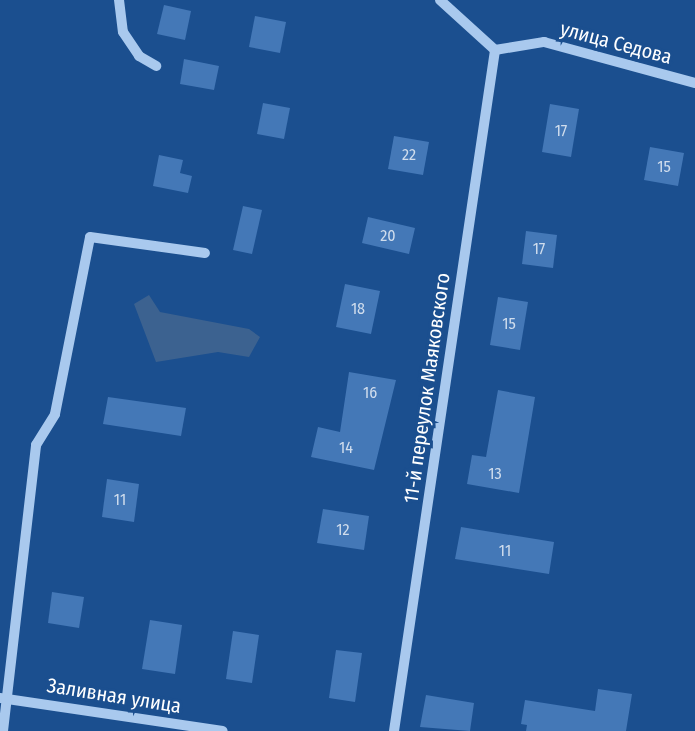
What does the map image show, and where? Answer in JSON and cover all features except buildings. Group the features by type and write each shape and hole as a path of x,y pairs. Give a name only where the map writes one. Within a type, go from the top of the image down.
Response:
{"street":[{"path":"119,0 123,32 139,56 156,66"},
{"path":"440,0 495,50"},
{"name":"улица Седова","path":"495,50 544,42 695,83"},
{"name":"11-й переулок Маяковского","path":"394,731 495,50"},
{"path":"3,731 36,445 55,414 90,237 206,253"},
{"name":"Заливная улица","path":"5,698 223,731"}],"water":[{"path":"149,295 160,312 249,329 260,337 249,357 218,352 156,362 134,304"}]}
